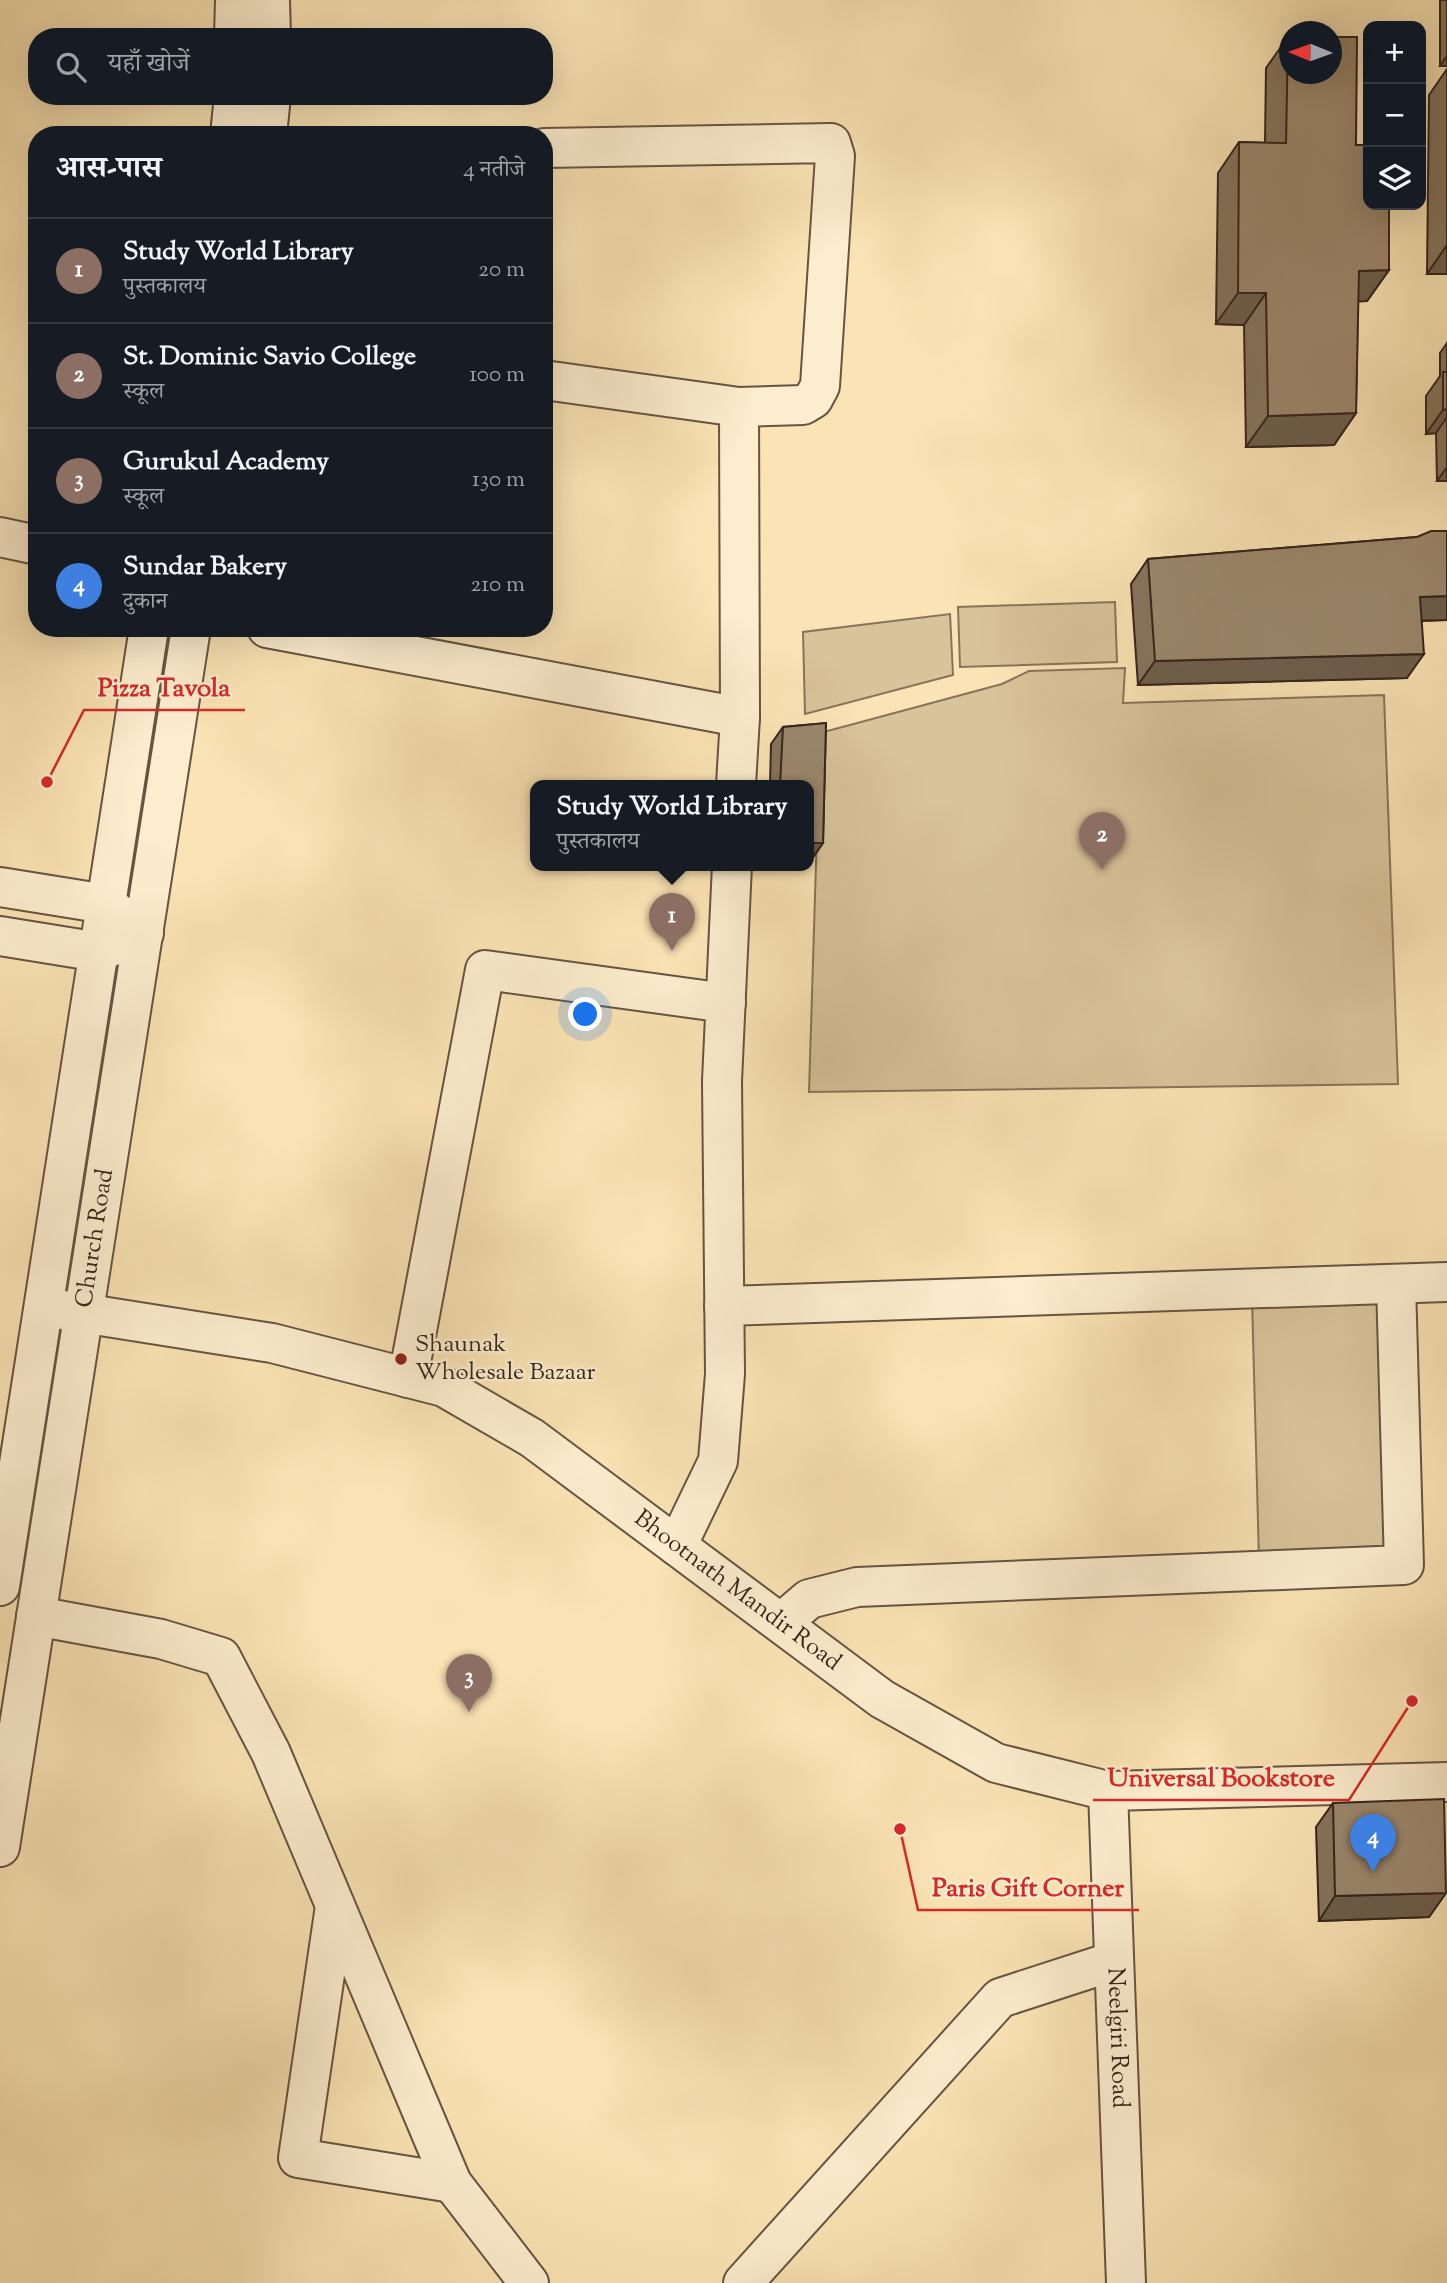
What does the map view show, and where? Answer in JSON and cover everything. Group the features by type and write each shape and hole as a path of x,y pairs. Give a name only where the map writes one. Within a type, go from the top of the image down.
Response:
{"street":[{"path":"234,0 234,28"},
{"path":"270,0 271,28"},
{"path":"231,126 233,105"},
{"path":"268,126 270,105"},
{"path":"553,148 831,143 835,156 820,386 813,399 803,405 738,407 553,381"},
{"path":"736,780 740,717 738,407"},
{"path":"0,537 28,543"},
{"name":"Church Road","path":"0,1586 148,637"},
{"name":"Church Road","path":"0,1847 4,1798 36,1616 190,637"},
{"path":"315,637 740,717"},
{"path":"677,1546 718,1461 725,1374 722,1081 733,871"},
{"path":"0,887 106,904 144,933 99,952 0,936"},
{"path":"408,1378 485,970 726,1003"},
{"path":"724,1306 1447,1282"},
{"path":"781,1623 809,1599 857,1587 1404,1565 1396,1284"},
{"name":"Bhootnath Mandir Road","path":"44,1307 272,1343 444,1387 532,1438 882,1699 996,1763 1108,1791 1447,1783"},
{"path":"36,1616 161,1639 221,1657 271,1753 452,2183 529,2283"},
{"name":"Neelgiri Road","path":"1108,1791 1126,2283"},
{"path":"335,1906 298,2158 452,2183"},
{"path":"743,2283 1000,1998 1114,1961"}],"shaded area":[{"path":"1115,602 1117,662 960,667 958,607"},
{"path":"950,614 953,675 805,714 803,632"},
{"path":"1125,668 1123,703 1384,695 1398,1084 809,1092 820,733 1002,684 1029,671"},
{"path":"1252,1299 1385,1300 1395,1556 1259,1560"}],"building":[{"path":"1342,37 1357,37 1356,145 1363,145 1363,210 1389,210 1389,270 1359,271 1356,413 1268,416 1266,293 1238,293 1239,142 1286,143 1287,84 1342,84"},
{"path":"1443,372 1447,372 1447,409 1443,410"},
{"path":"1431,531 1447,531 1447,596 1420,597 1424,654 1155,661 1148,559 1417,537"},
{"path":"826,723 823,843 814,843 814,780 780,780 783,727"},
{"path":"1444,1799 1446,1893 1335,1896 1333,1803"}],"place":[{"name":"Pizza Tavola","path":"47,782"},
{"name":"St. Dominic Savio College","path":"1102,870"},
{"name":"Study World Library","path":"672,951"},
{"name":"Shaunak Wholesale Bazaar","path":"401,1359"},
{"name":"Universal Bookstore","path":"1412,1701"},
{"name":"Gurukul Academy","path":"469,1712"},
{"name":"Paris Gift Corner","path":"900,1829"},
{"name":"Sundar Bakery","path":"1373,1872"}]}
